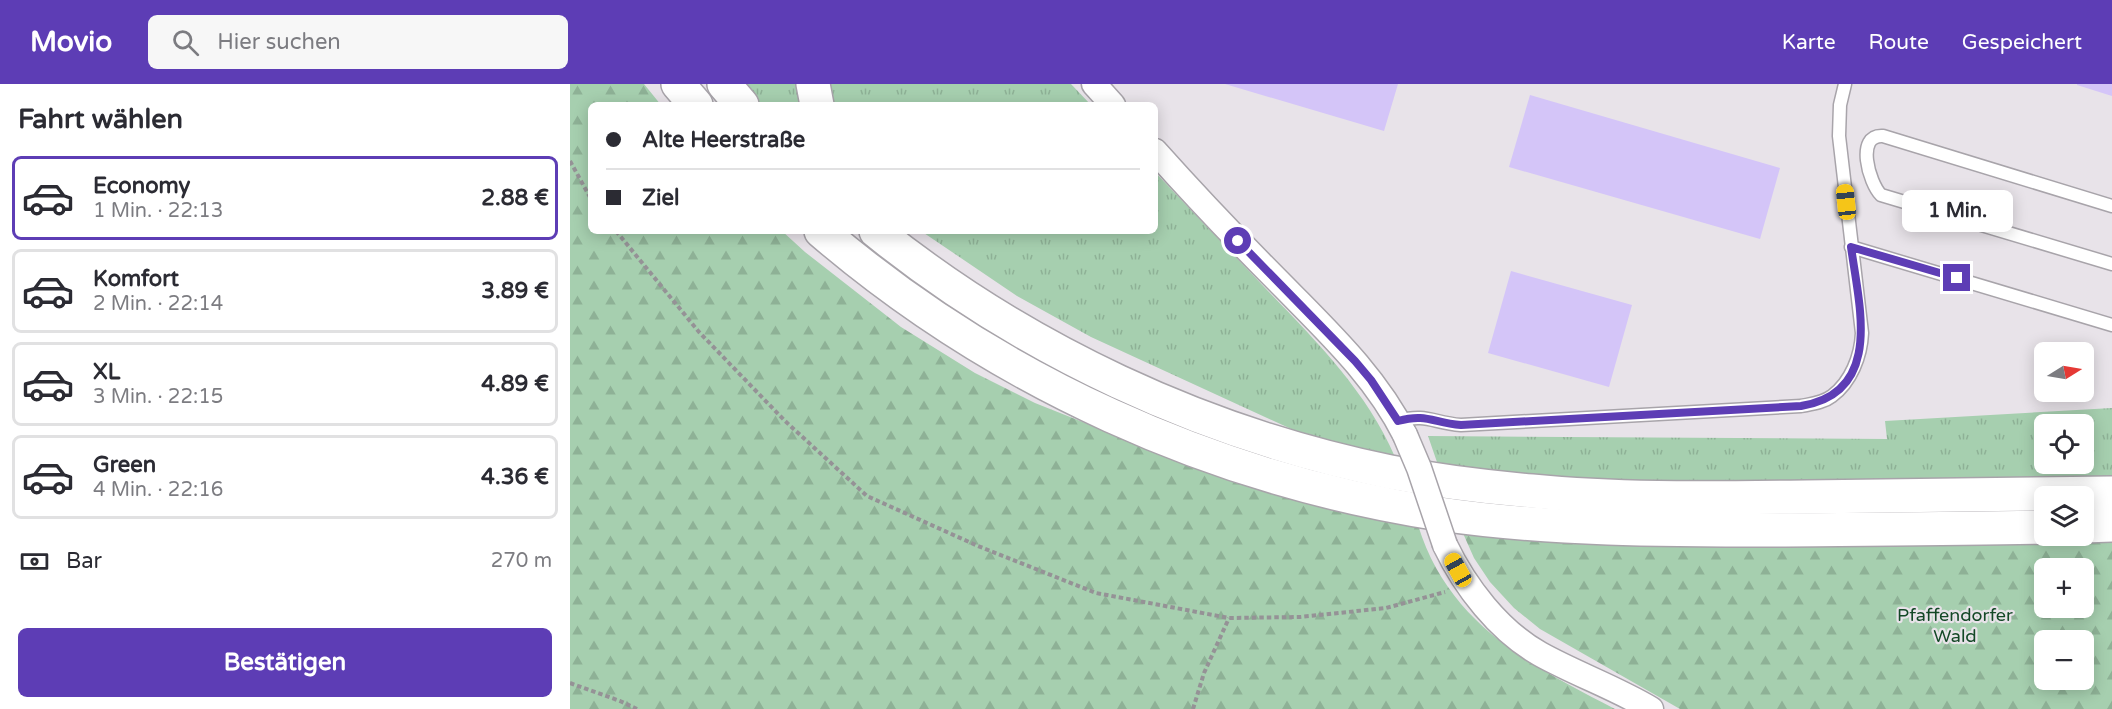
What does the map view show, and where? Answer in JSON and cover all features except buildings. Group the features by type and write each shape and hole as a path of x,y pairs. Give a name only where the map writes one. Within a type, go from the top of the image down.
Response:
{"highway":[{"path":"678,84 693,102"},
{"path":"724,84 739,102"},
{"path":"813,84 816,102"},
{"path":"825,234 884,282 956,331 1019,369 1089,406 1209,456 1295,482 1379,503 1443,514 1610,528 1724,530 2034,527"},
{"path":"880,234 930,272 988,310 1043,342 1131,387 1199,417 1254,436 1393,472 1535,492 1675,498 2112,493"},
{"path":"2094,526 2112,525"}],"street":[{"path":"1094,84 1110,102"},
{"path":"1158,155 1371,380 1402,428 1419,468 1445,545 1458,570 1497,619 1526,645 1651,709"}],"lane":[{"path":"1402,428 1421,416 1443,423 1461,425 1801,406 1832,396 1846,381 1857,360 1862,343 1839,136 1840,105 1845,84"},
{"path":"2112,206 1883,136 1876,135 1872,138 1866,153 1873,185 1881,195 2112,264 2112,276"},
{"path":"1851,247 2112,325"}],"path":[{"path":"570,161 588,194"},
{"path":"619,234 707,340 785,421 867,496 978,546 1096,593 1229,618 1300,617 1386,608 1469,585"},
{"path":"1193,709 1204,673 1229,618"},
{"path":"570,683 637,709"}],"green space":[{"path":"570,84 644,84 659,102 588,102 588,234 785,234 901,327 975,373 1035,403 1236,483 1355,514 1418,525 1432,559 1449,589 1471,615 1523,657 1615,709 570,709"},
{"path":"741,84 803,84 806,102 758,102"},
{"path":"824,84 1071,84 1088,102 827,102"},
{"path":"1158,175 1305,329 1339,369 1384,433 1395,457 1300,433 1091,337 1017,296 925,234 1158,234"},
{"path":"2112,408 2112,481 1798,484 1586,481 1438,465 1428,436 1887,439 1885,421"},
{"name":"Pfaffendorfer Wald","path":"1462,531 2034,539 2034,546 2094,546 2094,537 2112,537 2112,709 1680,709 1540,629 1514,608 1490,582 1474,558"}],"route":[{"path":"1238,241 1355,361 1371,380 1398,421 1421,416 1443,423 1461,425 1801,406 1818,403 1832,396 1846,381 1857,360 1862,343 1851,247 1957,278"}]}
